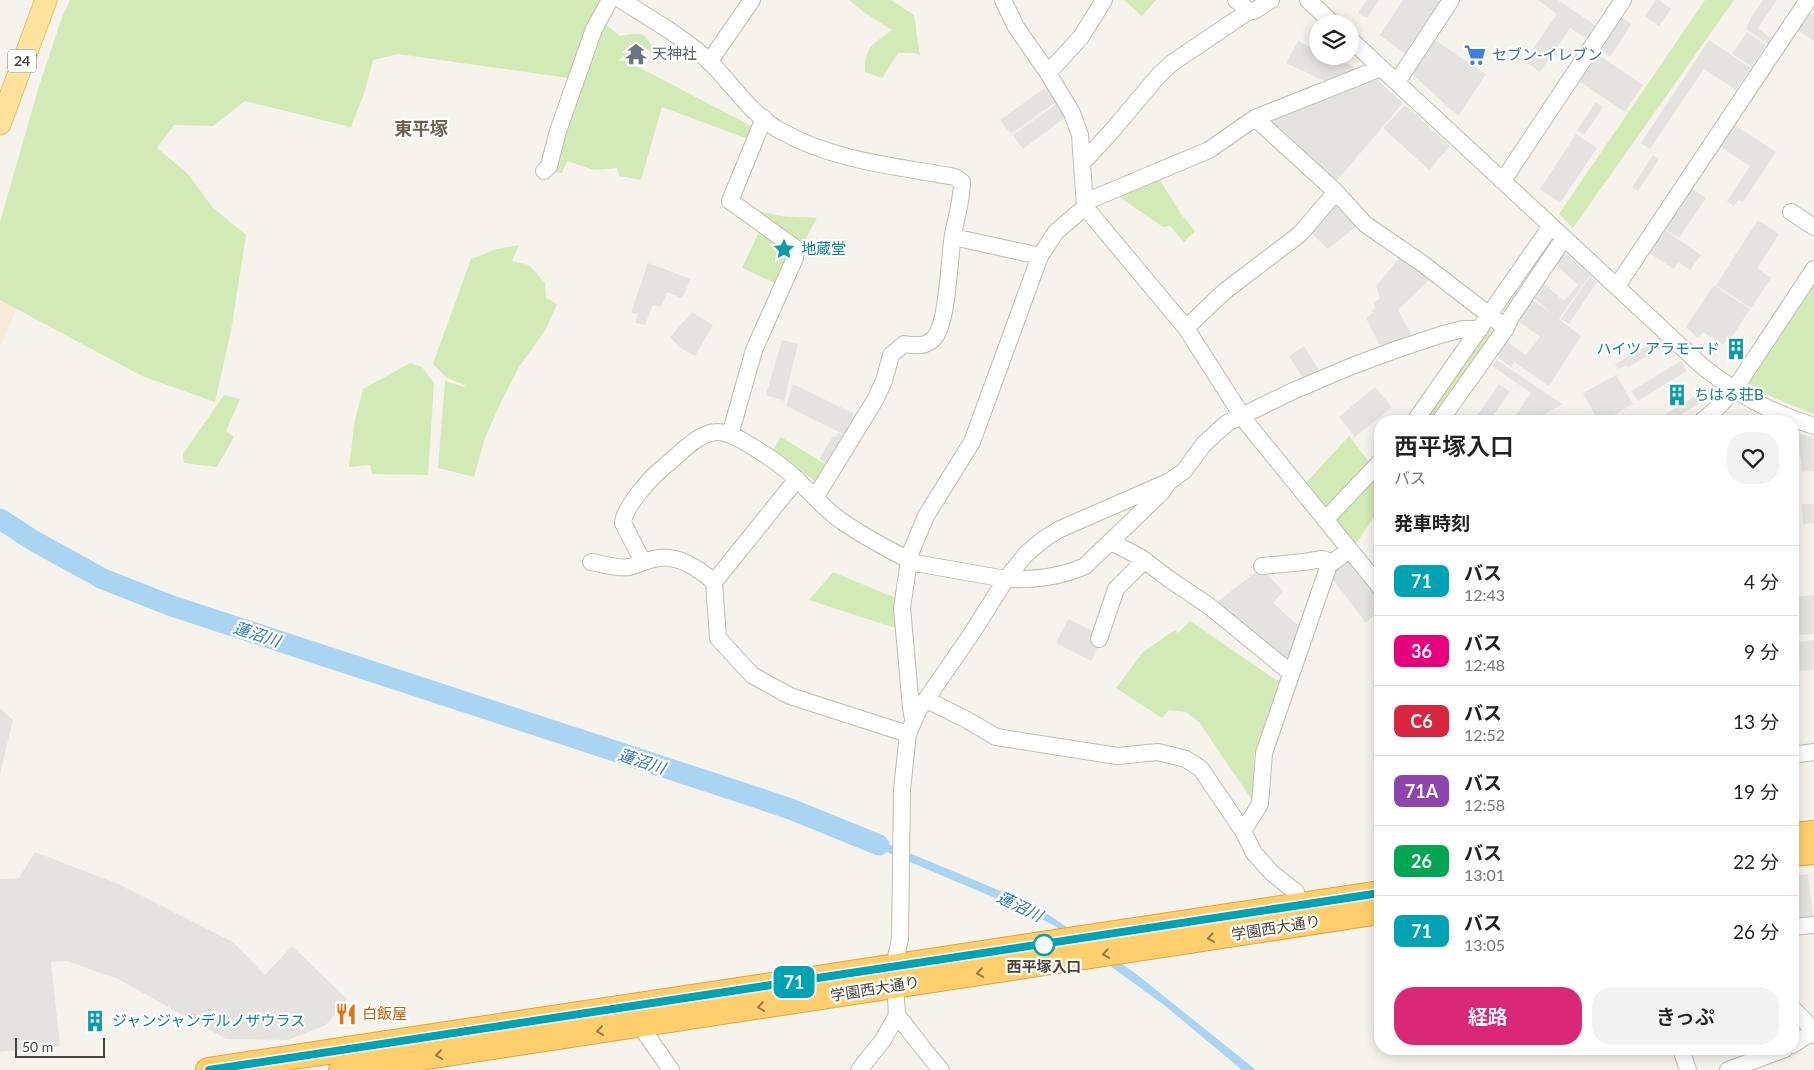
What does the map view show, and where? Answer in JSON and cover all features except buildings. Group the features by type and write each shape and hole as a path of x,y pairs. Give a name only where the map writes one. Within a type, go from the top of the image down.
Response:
{"highway":[{"path":"1799,834 1814,833"},
{"path":"1799,853 1814,852"},
{"name":"学園西大通り","path":"341,1070 643,1025 1048,944 1374,894"},
{"name":"学園西大通り","path":"208,1070 895,976 1080,958 1374,913"}],"main road":[{"name":"24","path":"0,124 46,0"}],"street":[{"path":"544,171 549,166 558,131 594,29 610,0"},
{"path":"621,0 682,39 709,62 736,92 778,130 813,146 861,161 961,180 962,184 952,237 946,299 940,328 935,337 927,343 918,346 904,344 891,355 884,381 875,400 815,498"},
{"path":"709,62 752,0"},
{"path":"1003,0 1016,26 1072,113 1080,134 1085,204 1186,328 1242,416 1374,580"},
{"path":"1048,73 1081,37 1104,0"},
{"path":"1236,0 1249,11"},
{"path":"1082,163 1159,75 1172,63 1249,11 1254,11 1271,0"},
{"path":"1308,0 1324,15"},
{"path":"1397,82 1451,0"},
{"path":"1501,180 1508,173 1623,0"},
{"path":"1617,286 1808,0"},
{"path":"1359,47 1702,366 1734,390 1768,409 1784,415"},
{"path":"859,1070 883,1040 897,1015 895,976 900,939 902,788 911,726 902,608 910,554 926,516 972,442 1040,256 1056,232 1085,204 1209,150 1255,118 1381,68"},
{"path":"730,435 754,350 795,258 794,247 730,201 764,118"},
{"path":"1255,118 1336,192 1365,224 1423,264 1485,323"},
{"path":"1186,328 1225,291 1300,234 1336,192"},
{"path":"1791,212 1814,227"},
{"path":"1419,415 1551,226"},
{"path":"952,237 1040,256"},
{"path":"1444,415 1506,328 1511,317 1564,238"},
{"path":"1709,415 1734,390 1814,270"},
{"path":"911,726 1006,579 1026,554 1044,539 1075,522 1170,481 1184,471 1212,435 1227,424 1294,392 1386,353 1440,335 1485,323 1506,328"},
{"path":"1799,420 1814,426"},
{"path":"643,562 623,522 623,516 659,470 699,438 719,432 730,435 758,450 797,479 841,521 915,563 1006,579 1070,572 1085,566 1162,492 1170,481"},
{"path":"1325,520 1374,468"},
{"path":"797,479 714,582 718,638 752,675 790,696 911,726"},
{"path":"1111,542 1145,560 1209,606 1291,674"},
{"path":"1243,831 1260,804 1264,753 1329,565 1349,550"},
{"path":"591,562 629,567 643,562 670,557 701,571 714,582"},
{"path":"1262,566 1322,559 1332,562"},
{"path":"1099,639 1116,589 1145,560"},
{"path":"927,700 996,737 1117,756 1158,752 1186,759 1201,769 1243,831 1254,853 1272,872 1296,892 1300,906"},
{"path":"1799,754 1814,752"},
{"path":"1799,926 1814,925"},
{"path":"897,1015 941,1070"},
{"path":"1799,1015 1814,1033 1799,1041"},
{"path":"643,1025 646,1034 671,1070"},
{"path":"1683,1055 1688,1070"},
{"path":"1728,1070 1769,1055"}],"shaded area":[{"path":"1367,0 1379,0 1367,18 1358,13"},
{"path":"1403,0 1445,0 1409,57 1380,35"},
{"path":"1538,0 1558,0 1595,25 1586,38 1570,28 1540,72 1525,61 1557,14"},
{"path":"1656,0 1659,0 1671,9 1659,26 1645,16"},
{"path":"1763,0 1777,0 1758,28 1772,39 1768,44 1746,29"},
{"path":"1808,12 1814,16 1814,41 1796,29"},
{"path":"1620,16 1631,24 1610,57 1598,49"},
{"path":"1747,32 1766,45 1752,67 1732,54"},
{"path":"1433,39 1486,74 1458,116 1410,72"},
{"path":"1709,40 1751,68 1736,90 1704,69 1650,149 1641,143"},
{"path":"1298,41 1309,46 1309,65 1350,65 1355,75 1329,83 1286,63"},
{"path":"1597,54 1643,85 1625,112 1579,81"},
{"path":"1373,76 1403,103 1334,184 1269,126 1268,117"},
{"path":"1047,86 1059,100 1011,134 1000,120"},
{"path":"1059,102 1067,116 1023,149 1013,135"},
{"path":"1596,102 1603,107 1584,135 1577,130"},
{"path":"1405,105 1450,146 1429,170 1383,128"},
{"path":"1733,124 1776,152 1743,202 1738,200 1734,206 1727,201 1750,166 1719,146"},
{"path":"1576,134 1597,148 1560,203 1540,189"},
{"path":"1653,155 1659,159 1638,191 1632,187"},
{"path":"1691,188 1706,198 1679,238 1664,228"},
{"path":"1334,197 1358,225 1328,249 1308,230"},
{"path":"1758,220 1779,234 1757,268 1771,278 1751,308 1716,285"},
{"path":"1662,228 1701,255 1690,270 1678,262 1674,269 1646,251"},
{"path":"1563,251 1590,275 1559,319 1581,336 1549,386 1514,362 1511,367 1499,359 1499,352 1506,341 1526,355 1540,337 1517,320 1530,298 1554,315 1531,296 1541,281 1564,301 1578,285 1554,263"},
{"path":"1402,255 1432,277 1398,310 1413,338 1381,348 1366,318 1376,308 1373,303 1380,298 1376,286"},
{"path":"648,263 691,279 682,298 667,292 661,307 653,305 645,325 635,323 638,314 631,313"},
{"path":"1590,276 1597,282 1569,324 1561,319"},
{"path":"1714,285 1750,309 1730,340 1727,338 1723,345 1703,332 1698,338 1686,327"},
{"path":"0,300 17,308 0,347"},
{"path":"692,312 713,325 695,356 679,347 670,337"},
{"path":"1660,339 1664,346 1628,367 1627,365 1618,369 1615,364"},
{"path":"782,340 798,344 784,401 766,395"},
{"path":"1304,346 1321,373 1305,381 1289,356"},
{"path":"1497,360 1562,404 1543,415 1516,415 1531,393 1492,366"},
{"path":"1681,361 1687,371 1638,401 1631,391"},
{"path":"1616,375 1633,404 1614,415 1595,415 1583,393"},
{"path":"793,384 859,416 847,436 786,406"},
{"path":"1499,384 1510,392 1493,415 1477,415"},
{"path":"1375,387 1392,407 1382,415 1374,415 1374,422 1355,437 1339,417"},
{"path":"1709,388 1713,395 1680,415 1664,415"},
{"path":"838,433 846,437 829,465 819,459 833,436 836,437"},
{"path":"1799,433 1814,438 1814,471 1802,472"},
{"path":"1802,504 1814,504 1814,523 1803,524"},
{"path":"1343,559 1351,560 1374,588 1374,615 1366,623 1331,577"},
{"path":"1261,568 1283,591 1273,603 1301,628 1288,667 1212,606"},
{"path":"1814,595 1814,634 1799,635 1799,596"},
{"path":"1068,619 1103,636 1091,661 1056,643"},
{"path":"1814,640 1814,670 1800,671 1799,642"},
{"path":"0,708 13,720 0,774"},
{"path":"35,852 118,884 233,942 265,975 292,946 347,999 326,1025 288,1040 226,1039 118,979 67,961 51,962 60,1046 0,1052 0,879 19,878"},
{"path":"1808,874 1813,917 1799,919 1799,875"}],"green space":[{"path":"70,0 606,0 569,78 398,54 373,60 365,91 351,127 245,101 213,126 174,125 157,148 187,173 213,208 246,235 231,331 215,402 142,376 0,300 0,222 39,86 61,20"},
{"path":"849,0 891,0 914,15 920,56 915,53 898,53 882,78 865,72 866,56 871,46 892,30 865,13"},
{"path":"1124,0 1156,0 1142,16"},
{"path":"1705,0 1734,0 1573,228 1559,214"},
{"path":"603,22 620,36 643,35 649,40 655,53 633,44 625,60 753,127 748,139 662,107 641,180 619,176 617,168 594,170 567,161 562,173 552,172"},
{"path":"1158,177 1181,214 1195,231 1184,242 1170,226 1163,227 1115,194"},
{"path":"754,210 781,216 817,218 800,249"},
{"path":"761,228 790,249 777,284 742,268"},
{"path":"519,245 512,261 529,265 545,283 546,298 557,304 546,329 519,367 502,400 485,438 474,477 438,468 445,381 464,387 465,385 447,378 433,364 471,259 497,249"},
{"path":"1814,279 1814,414 1776,399 1746,382"},
{"path":"1488,328 1494,332 1439,415 1426,415"},
{"path":"410,363 422,367 434,383 428,475 372,474 370,465 349,467 355,420 363,389"},
{"path":"224,395 240,399 226,431 234,437 217,467 184,463 183,454"},
{"path":"1349,436 1370,463 1331,508 1323,508 1304,485"},
{"path":"781,437 828,466 818,484 802,471 798,476 771,453"},
{"path":"1374,477 1374,517 1355,545 1337,525 1337,518"},
{"path":"833,572 898,599 898,629 809,600"},
{"path":"1190,621 1279,682 1254,754 1254,803 1199,722 1186,712 1169,710 1162,718 1116,688 1143,652 1175,630 1178,633"}],"water":[{"path":"854,830 1034,905 1135,973 1256,1070 1242,1070 1164,1005 1055,926 1028,912 851,837"}],"waterway":[{"name":"蓮沼川","path":"0,519 34,541 103,579 172,606 749,795 793,810 879,845"}],"bus line":[{"name":"71","path":"209,1070 1374,894"}],"place":[{"name":"天神社","path":"636,54"},
{"name":"セブン-イレブン","path":"1475,55"},
{"name":"地蔵堂","path":"784,249"},
{"name":"ハイツ アラモード","path":"1736,349"},
{"name":"ちはる荘B","path":"1677,395"},
{"name":"西平塚入口","path":"1044,945"},
{"name":"白飯屋","path":"346,1014"},
{"name":"ジャンジャンデルノザウラス","path":"95,1021"}],"district":[{"name":"東平塚","path":"421,129"}]}
